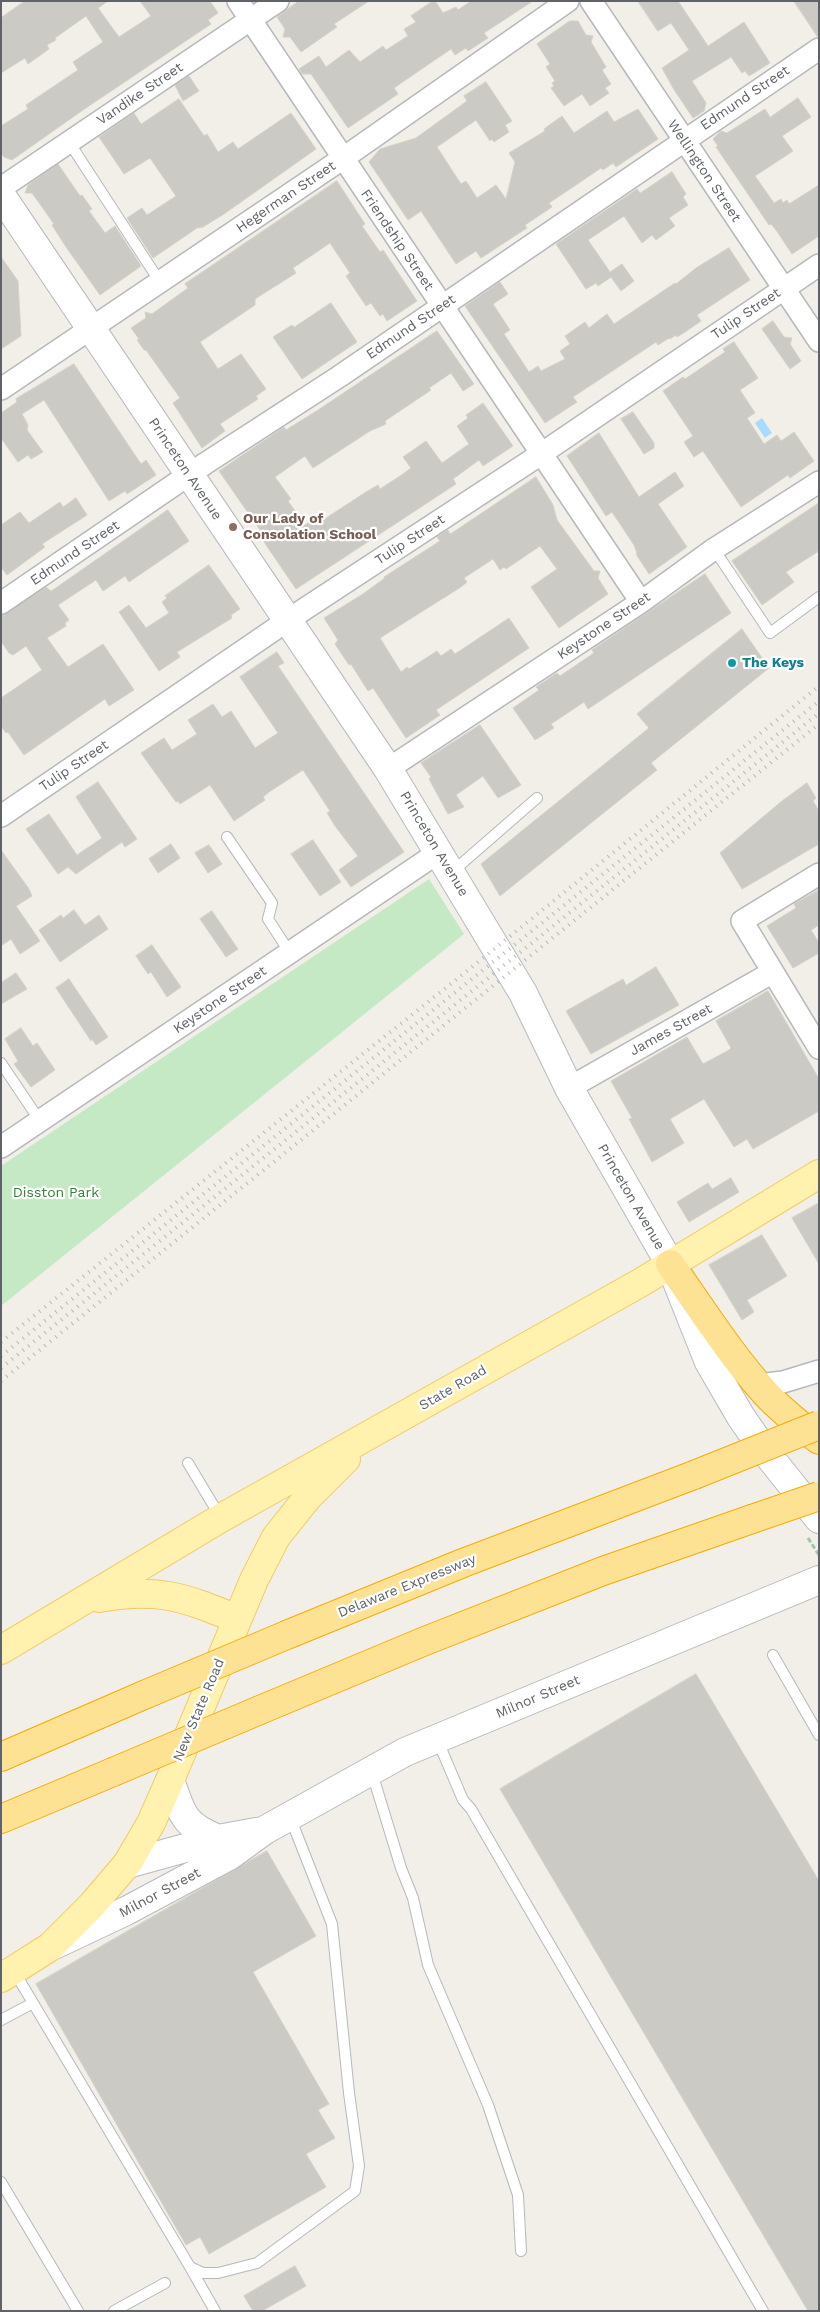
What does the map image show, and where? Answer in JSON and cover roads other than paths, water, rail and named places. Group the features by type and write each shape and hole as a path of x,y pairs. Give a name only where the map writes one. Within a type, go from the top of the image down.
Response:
{"highway":[{"path":"670,1264 727,1347 758,1385 792,1419 819,1440"},
{"path":"694,1475 819,1425"},
{"name":"Delaware Expressway","path":"1,1757 144,1694 463,1563 694,1475 819,1432"},
{"path":"1,1819 425,1641 594,1574 819,1496"},
{"path":"752,1519 819,1504"}],"main road":[{"name":"Princeton Avenue","path":"1,195 388,769 523,993 569,1088 670,1264 709,1362 741,1418 819,1519"},
{"name":"State Road","path":"1,1650 221,1518 382,1429 670,1264 819,1174"},
{"name":"New State Road","path":"8,1975 50,1947 92,1905 127,1864 151,1823 254,1580 276,1538 308,1497 334,1470 382,1429"},
{"name":"Milnor Street","path":"50,1947 126,1912 229,1856 265,1830 371,1770 437,1738 819,1580"},
{"name":"State Road","path":"85,1600 130,1592 166,1594 193,1601 238,1619"},
{"path":"170,1780 181,1811 187,1820 200,1832 218,1839"},
{"name":"Milnor Street","path":"127,1864 218,1839 265,1830"}],"street":[{"name":"Friendship Street","path":"238,1 342,159 641,602"},
{"name":"Vandike Street","path":"1,188 278,1"},
{"name":"Hegerman Street","path":"1,389 342,159 568,1"},
{"name":"Wellington Street","path":"591,1 819,341"},
{"name":"Edmund Street","path":"1,602 442,306 819,49"},
{"name":"Tulip Street","path":"1,816 819,265"},
{"name":"Keystone Street","path":"388,769 641,602 714,549 819,482"},
{"name":"Keystone Street","path":"1,1147 290,953 445,862"},
{"path":"819,874 742,921 819,1048"},
{"name":"James Street","path":"569,1088 773,972"},
{"path":"758,1385 782,1382 819,1370"}],"lane":[{"path":"69,142 160,282"},
{"path":"714,549 770,633 819,597"},
{"path":"445,862 537,798"},
{"path":"227,836 272,903 268,919 290,953"},
{"path":"1,1063 40,1121"},
{"path":"188,1464 221,1518"},
{"path":"773,1655 819,1735"},
{"path":"437,1738 463,1800 472,1809 763,2311"},
{"path":"371,1770 401,1868 413,1898 428,1965 488,2105 518,2195 521,2251"},
{"path":"190,2267 203,2273 218,2273 257,2263 355,2192 359,2166 349,2093 332,1924 290,1816"},
{"path":"8,1975 33,2003 215,2311"},
{"path":"1,2020 33,2003"},
{"path":"1,2182 78,2311"},
{"path":"114,2311 165,2283"}],"water":[{"path":"762,418 772,433 765,438 755,423"}],"railway":[{"path":"1,1342 472,967 819,686"},
{"path":"1,1356 819,701"},
{"path":"1,1368 819,713"},
{"path":"1,1381 819,724"}],"place":[{"name":"Our Lady of Consolation School","path":"233,527"},
{"name":"The Keys","path":"732,663"}],"park label":[{"name":"Disston Park","path":"56,1193"}]}
